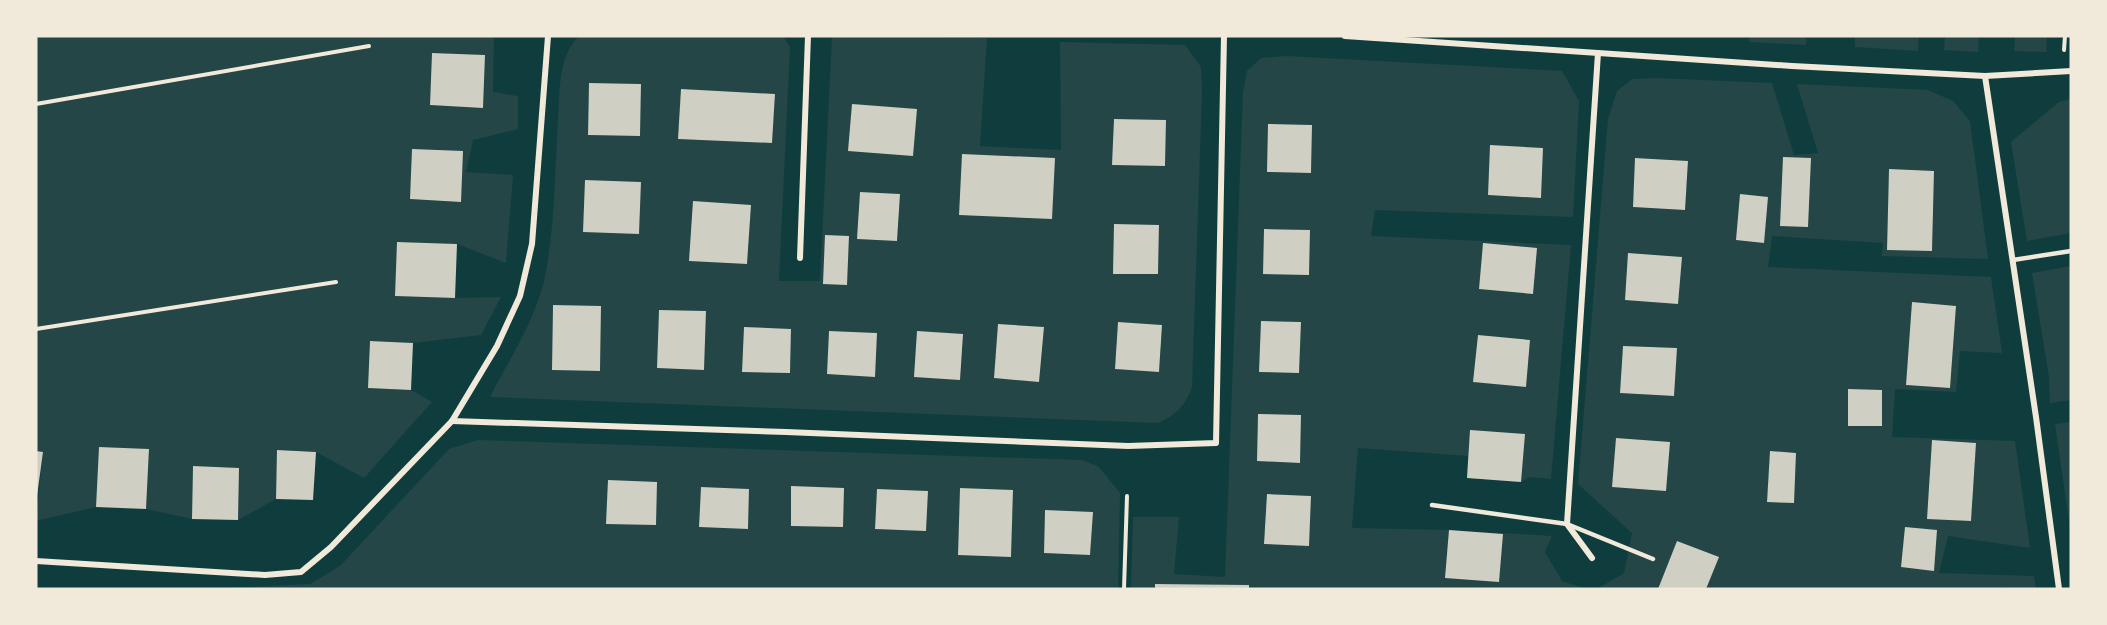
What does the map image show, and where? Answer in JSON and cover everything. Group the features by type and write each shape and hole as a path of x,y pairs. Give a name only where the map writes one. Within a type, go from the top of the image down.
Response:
{"street":[{"path":"36,561 265,574 301,572 331,547 452,421 497,346 520,296 532,244 548,36"},
{"path":"800,258 808,36"},
{"path":"452,421 1128,446 1216,443 1224,36"},
{"path":"1345,36 1985,76 2071,71"},
{"path":"1592,558 1567,524 1598,53"},
{"path":"1985,76 2059,589"}],"lane":[{"path":"2013,260 2071,251"},
{"path":"1432,505 1567,524 1653,559"}],"path":[{"path":"36,104 369,46"},
{"path":"36,329 336,282"},
{"path":"1124,589 1127,496"}],"shaded area":[{"path":"36,36 494,36 493,92 518,96 518,129 473,140 466,172 513,175 506,263 457,244 398,242 395,296 501,297 481,335 413,343 370,341 368,388 411,390 432,402 364,478 316,452 278,450 276,499 238,520 235,468 193,466 192,519 146,509 149,449 99,447 96,507 36,521 43,452 36,451","holes":["432,53 485,55 483,107 430,105","413,149 461,202 410,199"]},
{"path":"579,36 783,36 790,47 779,281 820,281 832,36 987,38 980,146 1061,150 1060,42 1185,45 1201,67 1202,93 1192,387 1186,400 1175,413 1158,423 490,397 528,326 544,281 552,221 561,74 572,44","holes":["589,83 641,84 640,136 588,135","681,89 775,94 772,143 679,139","1114,119 1166,120 1165,166 1113,165","962,154 1054,158 959,214","585,180 641,182 639,234","860,192 900,194 897,241 858,239","751,205 747,264 690,261","1159,225 1158,274 1113,274","553,305 601,307 600,371 552,370","659,310 706,311 704,370 657,368","1118,322 1162,325 1159,371 1115,369","998,324 1044,327 1039,382 994,378","744,327 791,329 790,373 742,372","829,331 877,333 827,374"]},
{"path":"1749,36 1806,36 1806,45 1749,42"},
{"path":"1855,36 1919,36 1918,51 1855,47"},
{"path":"1945,36 1979,36 1978,52 1944,50"},
{"path":"2015,36 2047,36 2046,52 2014,51"},
{"path":"1287,56 1562,71 1579,101 1573,217 1375,210 1371,236 1571,245 1551,479 1529,477 1521,482 1467,478 1468,456 1358,448 1352,528 1449,530 1552,536 1545,552 1562,581 1587,589 1249,589 1248,585 1155,584 1155,589 1131,589 1133,517 1179,517 1174,574 1225,577 1243,92 1247,71 1261,58","holes":["1268,124 1312,125 1311,173 1268,172","1490,146 1543,148 1541,198 1488,195","1264,229 1310,230 1309,275 1263,274","1483,243 1533,294 1479,289","1261,321 1301,322 1299,373 1260,372","1478,335 1530,340 1526,387 1474,382","1258,415 1301,415 1300,463 1257,461","1267,494 1311,496 1264,543"]},
{"path":"1632,79 1772,83 1794,155 1818,153 1797,84 1928,90 1953,101 1970,121 1988,259 1882,256 1883,243 1772,236 1768,267 1991,277 2002,353 1960,351 1956,392 1895,389 1892,437 2015,441 2030,548 1948,536 1939,573 2034,576 2036,589 2009,589 2008,587 1998,589 1706,589 1718,557 1677,541 1658,589 1597,589 1624,573 1632,533 1578,484 1608,119 1617,91","holes":["1636,158 1688,161 1685,210 1633,207","1889,170 1934,171 1932,251 1887,249","1629,253 1682,257 1625,300","1912,303 1956,306 1950,388 1906,385","1623,346 1676,348 1674,396 1620,393","1848,390 1882,390 1882,426 1848,426","1616,438 1670,442 1612,486","1932,440 1976,443 1971,521 1927,518","1770,451 1796,453 1793,503 1767,501"]},
{"path":"2071,99 2071,233 2027,241 2011,142 2059,102"},
{"path":"2071,266 2071,400 2050,403 2049,377 2032,273"},
{"path":"2071,422 2071,534 2055,424"},
{"path":"478,440 1082,460 1098,466 1120,493 1118,589 208,589 310,584 340,566 449,449","holes":["701,487 749,489 748,529 699,527","960,488 1013,490 1011,556 958,554","877,489 928,491 926,530 875,529","1045,510 1092,512 1090,554 1044,553"]}],"building":[{"path":"432,53 485,55 483,108 430,105"},
{"path":"589,83 641,84 640,136 588,135"},
{"path":"681,89 775,94 772,143 678,139"},
{"path":"852,104 917,109 913,156 848,151"},
{"path":"1114,119 1166,120 1165,166 1112,165"},
{"path":"1268,124 1312,125 1311,173 1267,172"},
{"path":"1490,145 1543,148 1541,198 1488,195"},
{"path":"412,149 463,151 461,202 410,199"},
{"path":"962,154 1055,158 1052,219 959,215"},
{"path":"1783,157 1811,158 1808,227 1780,226"},
{"path":"1635,158 1688,161 1685,210 1633,207"},
{"path":"1889,169 1934,171 1932,251 1887,250"},
{"path":"585,180 641,182 639,234 583,232"},
{"path":"860,192 900,194 897,241 857,239"},
{"path":"1740,194 1768,197 1764,243 1736,240"},
{"path":"693,201 751,205 747,264 689,261"},
{"path":"1114,224 1159,225 1158,274 1113,274"},
{"path":"1264,229 1310,230 1309,275 1263,274"},
{"path":"825,235 849,236 847,285 823,284"},
{"path":"397,242 457,244 455,298 395,296"},
{"path":"1483,243 1537,248 1533,294 1479,289"},
{"path":"1628,253 1682,257 1678,304 1625,300"},
{"path":"1912,302 1956,306 1950,388 1906,385"},
{"path":"553,305 601,306 600,371 552,370"},
{"path":"659,310 706,311 704,370 657,368"},
{"path":"1261,321 1301,322 1299,373 1259,372"},
{"path":"1118,322 1162,325 1159,372 1115,369"},
{"path":"998,324 1044,327 1039,382 994,378"},
{"path":"744,327 791,329 790,373 742,372"},
{"path":"829,331 877,333 875,377 827,374"},
{"path":"917,331 963,334 960,380 914,377"},
{"path":"1478,335 1530,340 1526,387 1473,382"},
{"path":"370,341 413,343 411,390 368,388"},
{"path":"1623,346 1677,348 1674,396 1620,393"},
{"path":"1848,389 1882,390 1882,426 1848,426"},
{"path":"1258,414 1301,415 1300,463 1257,461"},
{"path":"1470,430 1525,434 1521,482 1467,478"},
{"path":"1616,438 1670,442 1666,491 1612,487"},
{"path":"1932,440 1976,443 1971,521 1927,519"},
{"path":"99,447 149,449 146,509 96,507"},
{"path":"277,450 316,452 313,500 276,499"},
{"path":"36,451 43,452 37,496 36,496"},
{"path":"1770,451 1796,453 1794,503 1767,502"},
{"path":"193,466 239,468 238,520 192,519"},
{"path":"608,480 657,482 656,525 606,524"},
{"path":"791,486 844,488 843,527 791,526"},
{"path":"701,487 749,489 748,529 699,527"},
{"path":"960,488 1013,490 1011,557 958,555"},
{"path":"877,489 928,491 926,531 875,529"},
{"path":"1267,494 1311,496 1309,546 1264,544"},
{"path":"1045,510 1093,512 1090,555 1044,553"},
{"path":"1905,527 1937,530 1934,571 1901,567"},
{"path":"1449,530 1503,534 1499,582 1445,578"},
{"path":"1677,541 1719,557 1706,589 1658,589"},
{"path":"1155,584 1249,585 1249,589 1155,589"}]}
